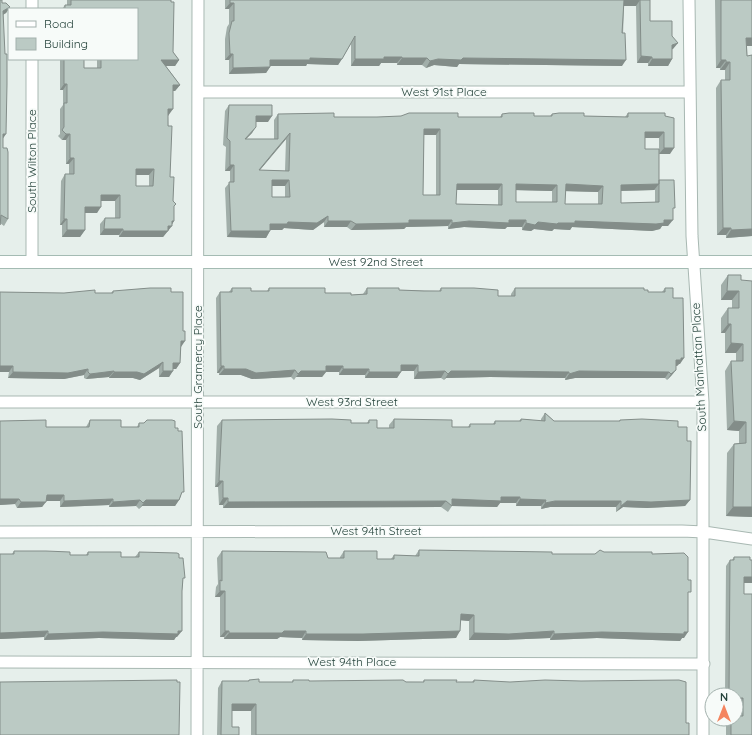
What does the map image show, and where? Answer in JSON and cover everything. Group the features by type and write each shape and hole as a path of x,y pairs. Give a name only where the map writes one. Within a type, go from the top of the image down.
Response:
{"street":[{"name":"South Gramercy Place","path":"197,735 198,0"},
{"name":"South Manhattan Place","path":"689,0 689,92 693,262 703,402 703,735"},
{"name":"South Wilton Place","path":"32,60 32,262"},
{"name":"West 91st Place","path":"198,92 689,92"},
{"name":"West 92nd Street","path":"0,262 752,262"},
{"name":"West 93rd Street","path":"0,402 703,402"},
{"name":"West 94th Street","path":"0,532 197,530 704,532 752,539"},
{"name":"West 94th Place","path":"0,662 197,661 704,664"}],"building":[{"path":"0,0 2,0 2,3 6,3 10,7 3,11 5,54 7,54 7,84 6,134 3,134 3,148 7,148 8,152 8,219 1,215 0,225"},
{"path":"71,0 171,0 171,2 174,2 173,52 179,60 161,60 180,85 173,85 173,109 168,109 168,126 172,126 170,177 174,177 173,201 176,204 174,206 174,221 172,221 172,226 168,226 168,231 123,231 123,229 104,229 105,218 120,218 120,195 101,195 101,207 85,207 85,230 67,230 67,219 64,219 65,174 74,174 74,158 70,158 70,134 66,134 62,130 64,127 64,103 67,103 67,84 64,84 64,60 84,60 84,68 101,68 101,60 138,60 138,8 65,8 65,5 71,5","holes":["136,169 154,169 153,186 136,186"]},
{"path":"230,0 624,0 622,33 625,33 626,60 463,58 461,60 438,59 430,61 427,58 402,57 384,57 384,59 355,59 355,36 342,59 310,58 310,60 270,60 270,67 233,68 233,54 230,54 229,33 232,21 234,21 234,3 230,3"},
{"path":"640,0 650,0 650,21 672,21 672,36 678,43 672,45 672,59 652,59 652,57 641,56"},
{"path":"721,0 752,0 752,38 746,38 747,56 752,55 752,229 731,230 731,228 723,228 721,80 730,80 730,62 721,60"},
{"path":"229,105 272,105 272,116 256,116 256,127 245,139 278,139 278,114 334,113 334,117 377,117 401,116 409,113 458,113 458,117 502,117 502,114 509,113 534,113 534,116 552,116 552,114 559,113 584,113 584,116 628,117 628,113 665,113 665,116 674,118 674,148 664,148 664,132 645,132 645,149 659,149 659,180 674,180 675,208 673,208 673,220 664,220 664,223 656,224 575,221 575,223 557,224 538,222 535,225 526,223 526,220 509,220 509,223 469,221 452,223 452,220 409,220 409,223 356,224 351,221 328,221 328,216 317,223 288,222 287,224 270,224 270,231 231,231 229,182 234,182 234,165 230,165 230,141 227,138","holes":["424,129 440,129 440,195 423,195","290,133 289,171 259,170","272,180 289,180 290,197 272,197","457,184 502,184 502,205 456,204","516,184 557,185 557,202 516,202","566,184 603,186 602,204 565,204","659,184 659,202 621,203 621,185"]},
{"path":"728,275 741,275 741,280 752,281 752,507 733,507 734,444 746,443 746,422 734,421 731,361 743,361 743,344 731,343 731,324 728,324 728,308 739,308 739,291 727,291"},
{"path":"171,288 171,292 183,292 183,331 185,331 185,341 181,341 180,363 173,363 173,371 163,371 163,362 144,374 137,372 114,371 90,374 88,369 68,373 13,372 13,366 0,366 0,292 64,293 95,290 95,293 113,293 113,291"},
{"path":"232,288 251,288 251,291 269,291 269,288 325,288 325,293 351,293 351,295 367,294 367,288 399,288 399,290 441,291 441,288 474,288 498,290 498,296 515,296 515,288 644,288 644,290 648,290 648,292 665,292 665,288 673,288 673,298 683,298 684,358 681,358 681,360 676,360 676,370 671,374 669,372 579,371 569,374 569,372 451,371 448,374 445,371 418,372 418,365 401,365 401,372 369,372 369,369 343,369 343,366 326,366 326,371 301,371 298,374 295,370 256,373 246,369 224,369 224,366 221,366 220,292 232,292"},
{"path":"545,413 554,421 620,421 642,419 678,421 678,427 687,427 687,441 691,441 690,500 651,502 627,501 621,506 621,501 555,501 545,503 546,500 520,499 520,497 501,497 501,501 452,499 452,506 446,501 228,502 228,498 223,498 223,481 219,481 222,420 332,419 351,420 351,423 369,423 369,420 377,420 377,428 394,428 394,419 452,420 452,427 470,427 470,424 495,424 495,421 521,421 521,419 545,421"},
{"path":"46,420 46,427 89,427 90,420 121,420 121,427 139,427 139,423 144,423 147,420 175,421 175,428 178,428 178,431 182,431 184,492 182,492 179,500 146,500 143,503 140,500 113,502 113,499 64,501 64,495 47,495 46,502 21,502 19,499 0,499 0,421"},
{"path":"419,550 552,552 552,554 595,554 600,550 604,552 652,552 652,554 684,553 688,557 688,580 691,580 691,592 688,592 688,632 684,632 684,634 602,632 554,634 554,631 509,634 474,633 474,615 461,614 460,631 306,634 306,631 284,631 282,633 229,633 229,631 225,631 225,591 220,591 220,580 222,581 222,551 326,552 328,558 344,558 344,551 377,551 377,559 394,559 394,555 419,556"},
{"path":"14,551 70,552 70,555 88,555 88,552 121,552 121,557 139,557 139,552 177,553 179,554 179,558 183,558 185,578 183,578 182,591 182,631 178,631 178,634 103,632 48,634 48,631 0,633 0,554 14,554"},
{"path":"734,557 750,557 750,560 752,560 752,577 744,577 744,594 752,594 752,735 731,735 731,727 744,727 744,687 729,687 730,560 734,560"},
{"path":"259,679 259,682 293,682 293,680 403,680 406,682 424,682 424,680 457,680 456,682 474,682 474,680 510,682 545,680 679,680 686,682 686,723 689,723 689,735 256,735 256,704 232,704 232,727 239,727 239,735 221,735 222,681 249,681"},
{"path":"177,680 177,682 180,682 179,735 0,735 0,682"}]}
